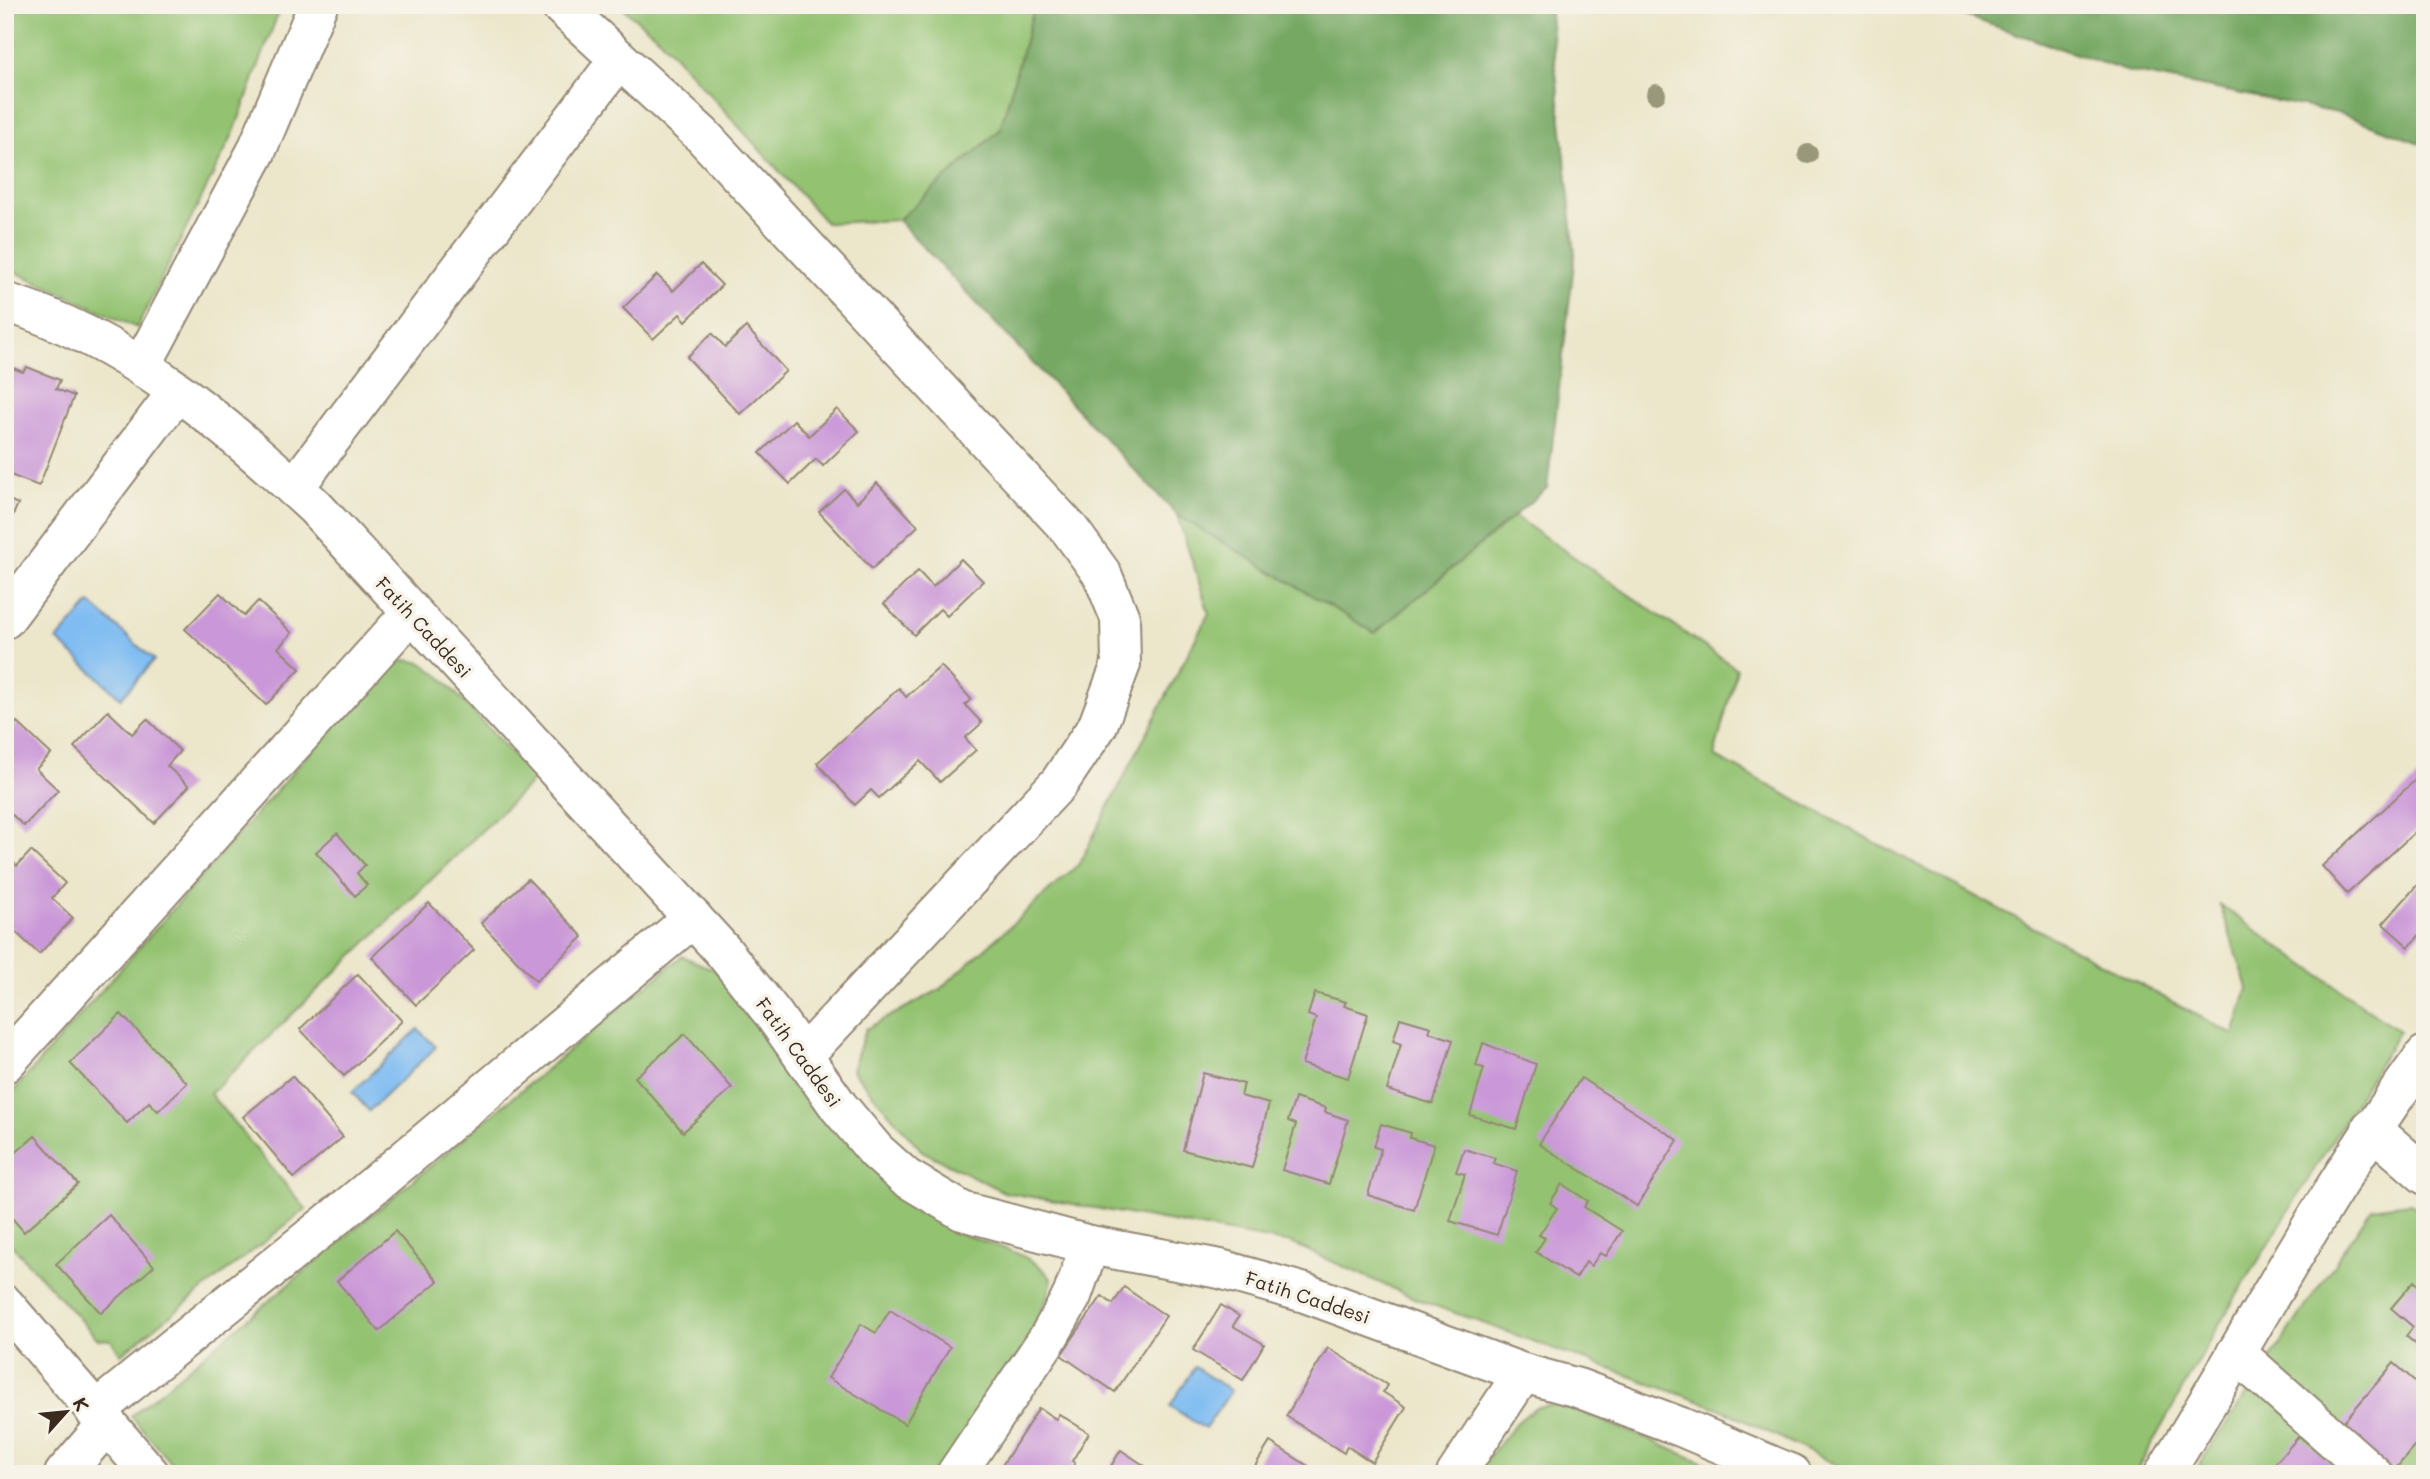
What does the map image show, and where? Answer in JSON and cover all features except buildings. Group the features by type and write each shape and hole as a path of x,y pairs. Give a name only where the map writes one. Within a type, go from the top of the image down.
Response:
{"street":[{"path":"142,365 256,152 318,5"},
{"path":"560,5 702,135 1070,530 1102,574 1120,618 1121,664 1098,725 1059,783 803,1056"},
{"path":"294,488 619,59"},
{"name":"Fatih Caddesi","path":"5,302 92,335 142,365 294,488 693,918 731,962 839,1107 876,1151 933,1197 994,1222 1090,1245 1220,1269 1305,1293 1523,1373 1578,1388 1682,1427 1792,1474"},
{"path":"5,619 177,392"},
{"path":"5,1063 410,614"},
{"path":"64,1474 101,1418 693,918"},
{"path":"2164,1474 2371,1128 2425,1055"},
{"path":"2371,1128 2425,1175"},
{"path":"956,1474 1048,1338 1072,1296 1090,1245"},
{"path":"5,1306 150,1474"},
{"path":"2236,1353 2372,1474"},
{"path":"1456,1474 1523,1373"}],"green space":[{"path":"5,5 281,5 234,132 137,328 5,267"},
{"path":"619,5 1035,5 1000,130 898,220 826,223 658,37"},
{"path":"1035,5 1549,5 1575,255 1547,488 1375,633 1177,515 898,220 1000,130"},
{"path":"1933,5 2425,5 2425,145 2342,114 2126,71"},
{"path":"1177,515 1375,633 1514,516 1737,669 1714,756 2234,1035 2248,988 2220,905 2399,1031 2217,1328 2135,1474 1855,1474 1721,1409 1416,1299 1291,1243 1004,1192 922,1151 852,1070 866,1029 939,990 1079,864 1209,613"},
{"path":"406,660 422,663 442,678 535,779 210,1094 306,1209 121,1354 111,1340 98,1339 5,1238 5,1101 381,671"},
{"path":"682,956 715,970 864,1155 907,1200 954,1231 1030,1260 1052,1280 1045,1304 1019,1355 936,1474 181,1474 131,1416"},
{"path":"2425,1093 2425,1130 2412,1110"},
{"path":"2410,1203 2425,1215 2425,1474 2193,1474 2372,1208"},
{"path":"1563,1404 1731,1474 1476,1474 1514,1425 1536,1407"}],"water":[{"path":"90,603 154,660 121,698 57,640"},
{"path":"418,1029 436,1047 369,1111 352,1092"},
{"path":"1195,1367 1231,1391 1205,1429 1170,1406"}]}
